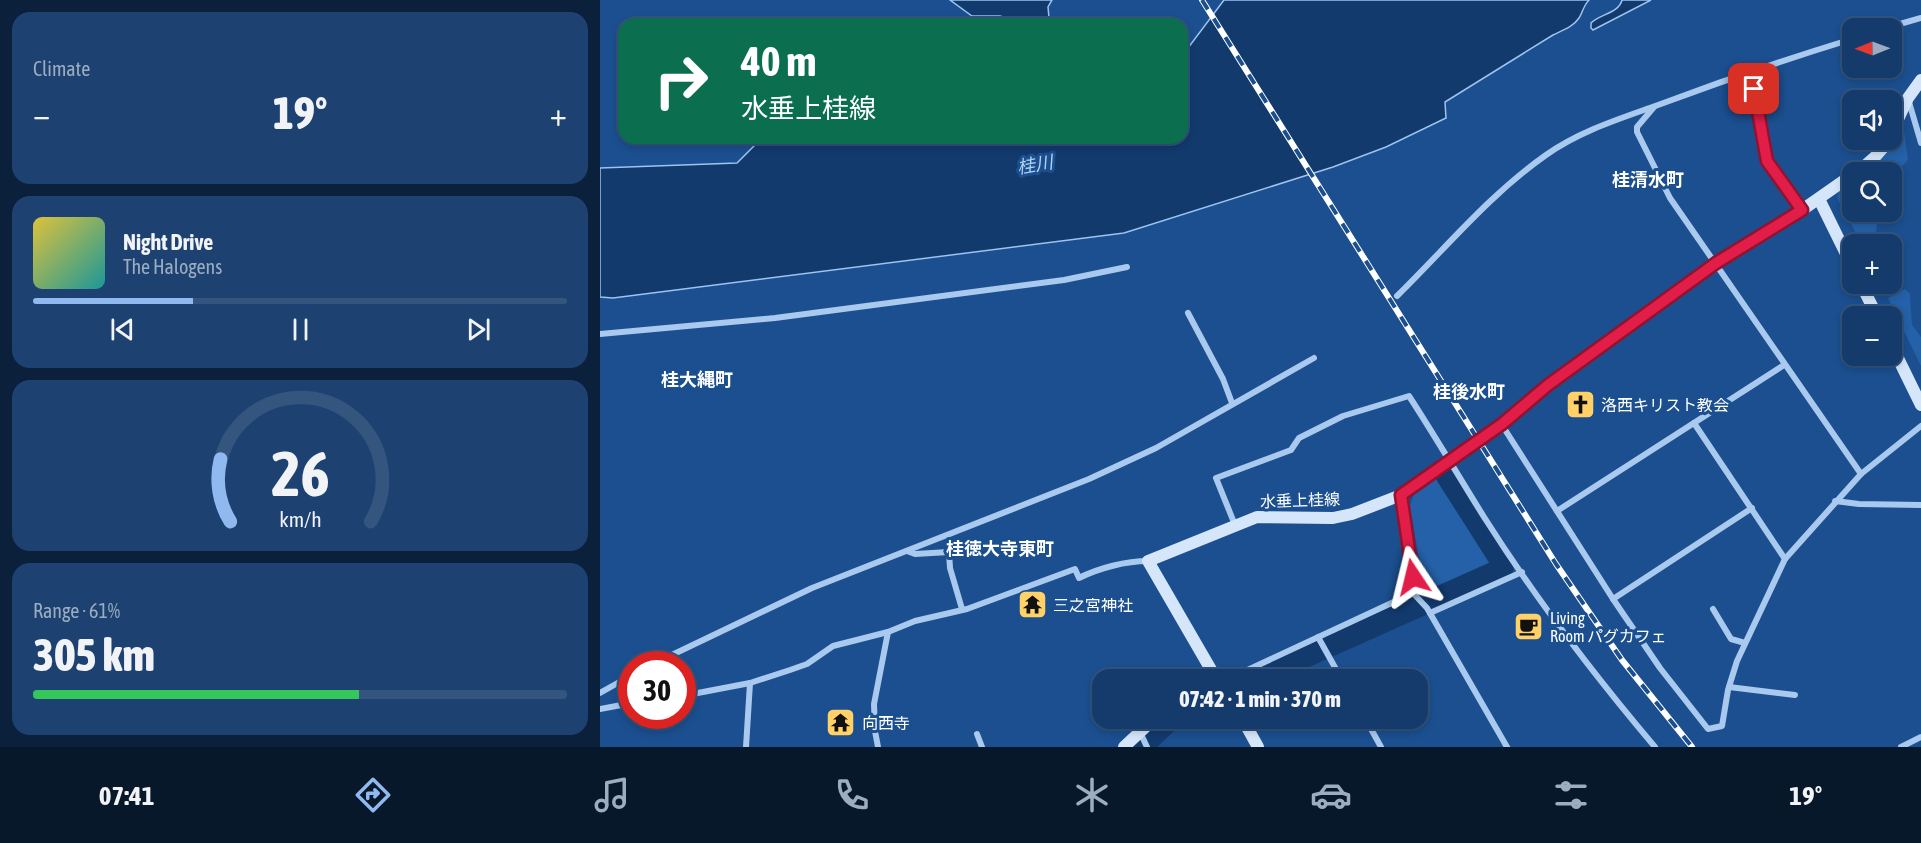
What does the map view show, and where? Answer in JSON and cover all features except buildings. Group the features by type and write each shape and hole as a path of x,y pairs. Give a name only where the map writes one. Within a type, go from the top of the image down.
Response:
{"main road":[{"path":"1902,111 1921,80"},
{"path":"1869,162 1880,150"},
{"name":"水垂上桂線","path":"1148,561 1257,517 1333,518 1352,514 1401,495 1502,424 1548,385 1716,263 1842,182"},
{"path":"1819,199 1842,246"},
{"path":"1902,366 1921,405"},
{"path":"1148,561 1211,669"},
{"path":"1124,747 1146,729"},
{"path":"1248,729 1258,747"}],"street":[{"path":"1902,23 1921,18"},
{"path":"1397,296 1502,189 1547,154 1583,133 1630,113 1842,42"},
{"path":"1752,71 1767,161 1802,210"},
{"path":"1908,98 1921,143"},
{"path":"1655,105 1637,127 1637,132 1670,198 1861,474"},
{"path":"600,334 775,318 1046,283 1127,267"},
{"path":"1188,314 1223,379 1232,403"},
{"path":"679,651 812,588 1089,479 1156,448 1314,358"},
{"path":"1557,511 1784,365"},
{"path":"1235,525 1216,478 1291,450 1299,438 1343,416 1409,396 1484,517 1522,572 1604,686 1655,747"},
{"path":"1694,423 1785,559"},
{"path":"1502,424 1613,599 1660,668 1708,729 1722,726 1729,687 1745,643 1785,559 1861,474 1921,426"},
{"path":"1401,495 1413,577 1413,593 1428,611 1507,747"},
{"path":"1835,501 1859,504 1921,505"},
{"path":"1613,599 1752,508"},
{"path":"906,551 915,554 949,552 950,568 962,609"},
{"path":"696,693 750,683 807,664 833,646 962,609 1075,569 1079,578 1089,573 1136,561 1148,561"},
{"path":"1428,611 1522,572"},
{"path":"1252,669 1320,640 1413,593"},
{"path":"1713,609 1731,639 1745,643"},
{"path":"878,747 874,704 888,632"},
{"path":"1320,640 1336,669"},
{"path":"600,693 618,683"},
{"path":"746,747 750,683"},
{"path":"1729,687 1795,695"},
{"path":"600,709 618,706"},
{"path":"1371,729 1381,747"},
{"path":"978,734 982,747"},
{"path":"1141,735 1147,747"},
{"path":"1901,747 1921,736"}],"shaded area":[{"path":"1903,124 1908,160 1902,166 1902,162 1874,162 1887,150 1902,150"},
{"path":"1842,187 1842,207 1837,198 1839,189"},
{"path":"1850,222 1877,222 1876,234 1857,234"},
{"path":"1905,289 1910,294 1912,325 1921,337 1921,366 1902,327 1902,306 1892,306 1888,298 1902,294"},
{"path":"1442,476 1499,565 1429,597 1425,594 1410,506 1414,494"}],"water":[{"path":"950,0 1052,0 1048,7 1049,18 972,16"},
{"name":"桂川","path":"1224,0 1589,0 1577,21 1571,26 1445,102 1446,118 1386,147 1333,167 1124,233 613,298 600,297 600,168 737,163 756,144 1188,144 1188,48"},
{"path":"1622,0 1651,0 1593,30 1591,28 1591,23 1613,11"}],"waterway":[{"path":"1278,669 1502,569 1503,564 1447,476"},
{"path":"1141,747 1160,729"}],"railway":[{"path":"1202,0 1556,564 1622,660 1692,747"}],"place":[{"name":"洛西キリスト教会","path":"1580,405"},
{"name":"三之宮神社","path":"1032,605"},
{"name":"Living Room パグカフェ","path":"1529,627"},
{"name":"向西寺","path":"841,723"}],"district":[{"name":"桂清水町","path":"1648,180"},
{"name":"桂大縄町","path":"697,380"},
{"name":"桂後水町","path":"1469,392"},
{"name":"桂徳大寺東町","path":"1000,549"}],"route":[{"path":"1413,577 1401,495 1502,424 1548,385 1716,263 1802,210 1767,161 1754,89"}]}
